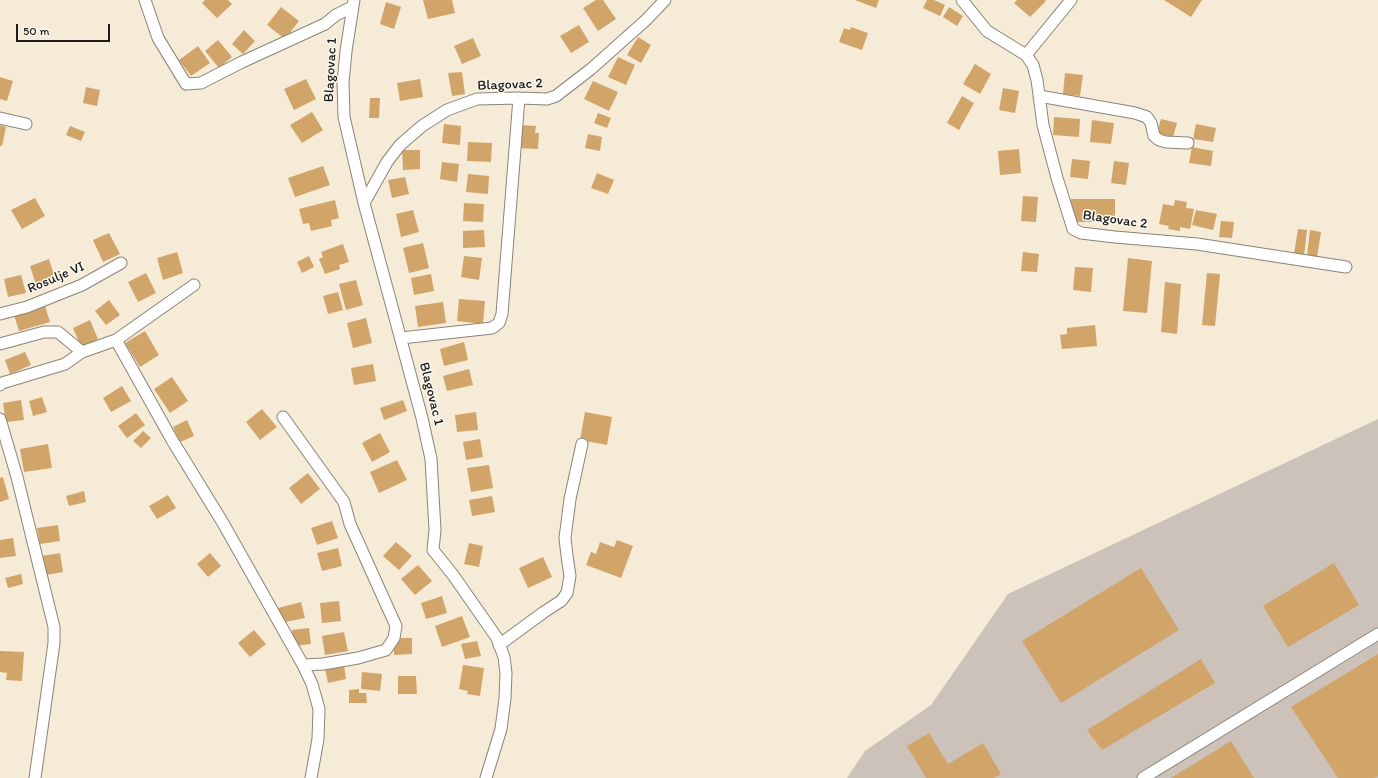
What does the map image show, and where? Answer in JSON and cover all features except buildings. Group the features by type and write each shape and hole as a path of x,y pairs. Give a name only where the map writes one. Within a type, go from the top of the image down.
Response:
{"street":[{"path":"145,0 158,38 186,84 201,83 242,62 325,24 353,3"},
{"name":"Blagovac 2","path":"364,202 387,162 400,145 422,126 447,110 476,99 547,99 556,96 597,64 646,20 665,0"},
{"path":"962,0 987,31 1026,55 1072,0"},
{"name":"Blagovac 1","path":"353,3 343,84 344,117 364,202 401,338 431,459 435,530 433,550 453,575 497,638 504,657 506,673 506,698 501,729 486,778"},
{"name":"Blagovac 2","path":"1026,55 1033,65 1043,125 1059,185 1073,229 1081,233 1197,244 1346,267"},
{"path":"1039,96 1135,113 1147,117 1154,136 1159,140 1166,142 1188,143"},
{"path":"401,338 492,328 499,323 502,314 518,98"},
{"path":"0,118 26,124"},
{"name":"Rosulje VI","path":"0,314 27,307 82,285 121,263"},
{"path":"0,385 2,383 65,364 82,352 116,340 194,285"},
{"path":"0,344 44,332 58,332 82,352"},
{"path":"116,340 172,440 223,523 303,665 312,684 319,709 318,739 311,778"},
{"path":"283,417 344,502 350,524 396,626 394,638 386,650 358,658 323,664 303,665"},
{"path":"0,419 17,477 54,627 54,643 35,778"},
{"path":"499,645 544,612 562,601 567,593 570,576 566,556 565,538 570,499 582,444"},
{"path":"1143,778 1378,634"}],"shaded area":[{"path":"1378,419 1378,778 847,778 865,751 931,705 1008,594"}]}
